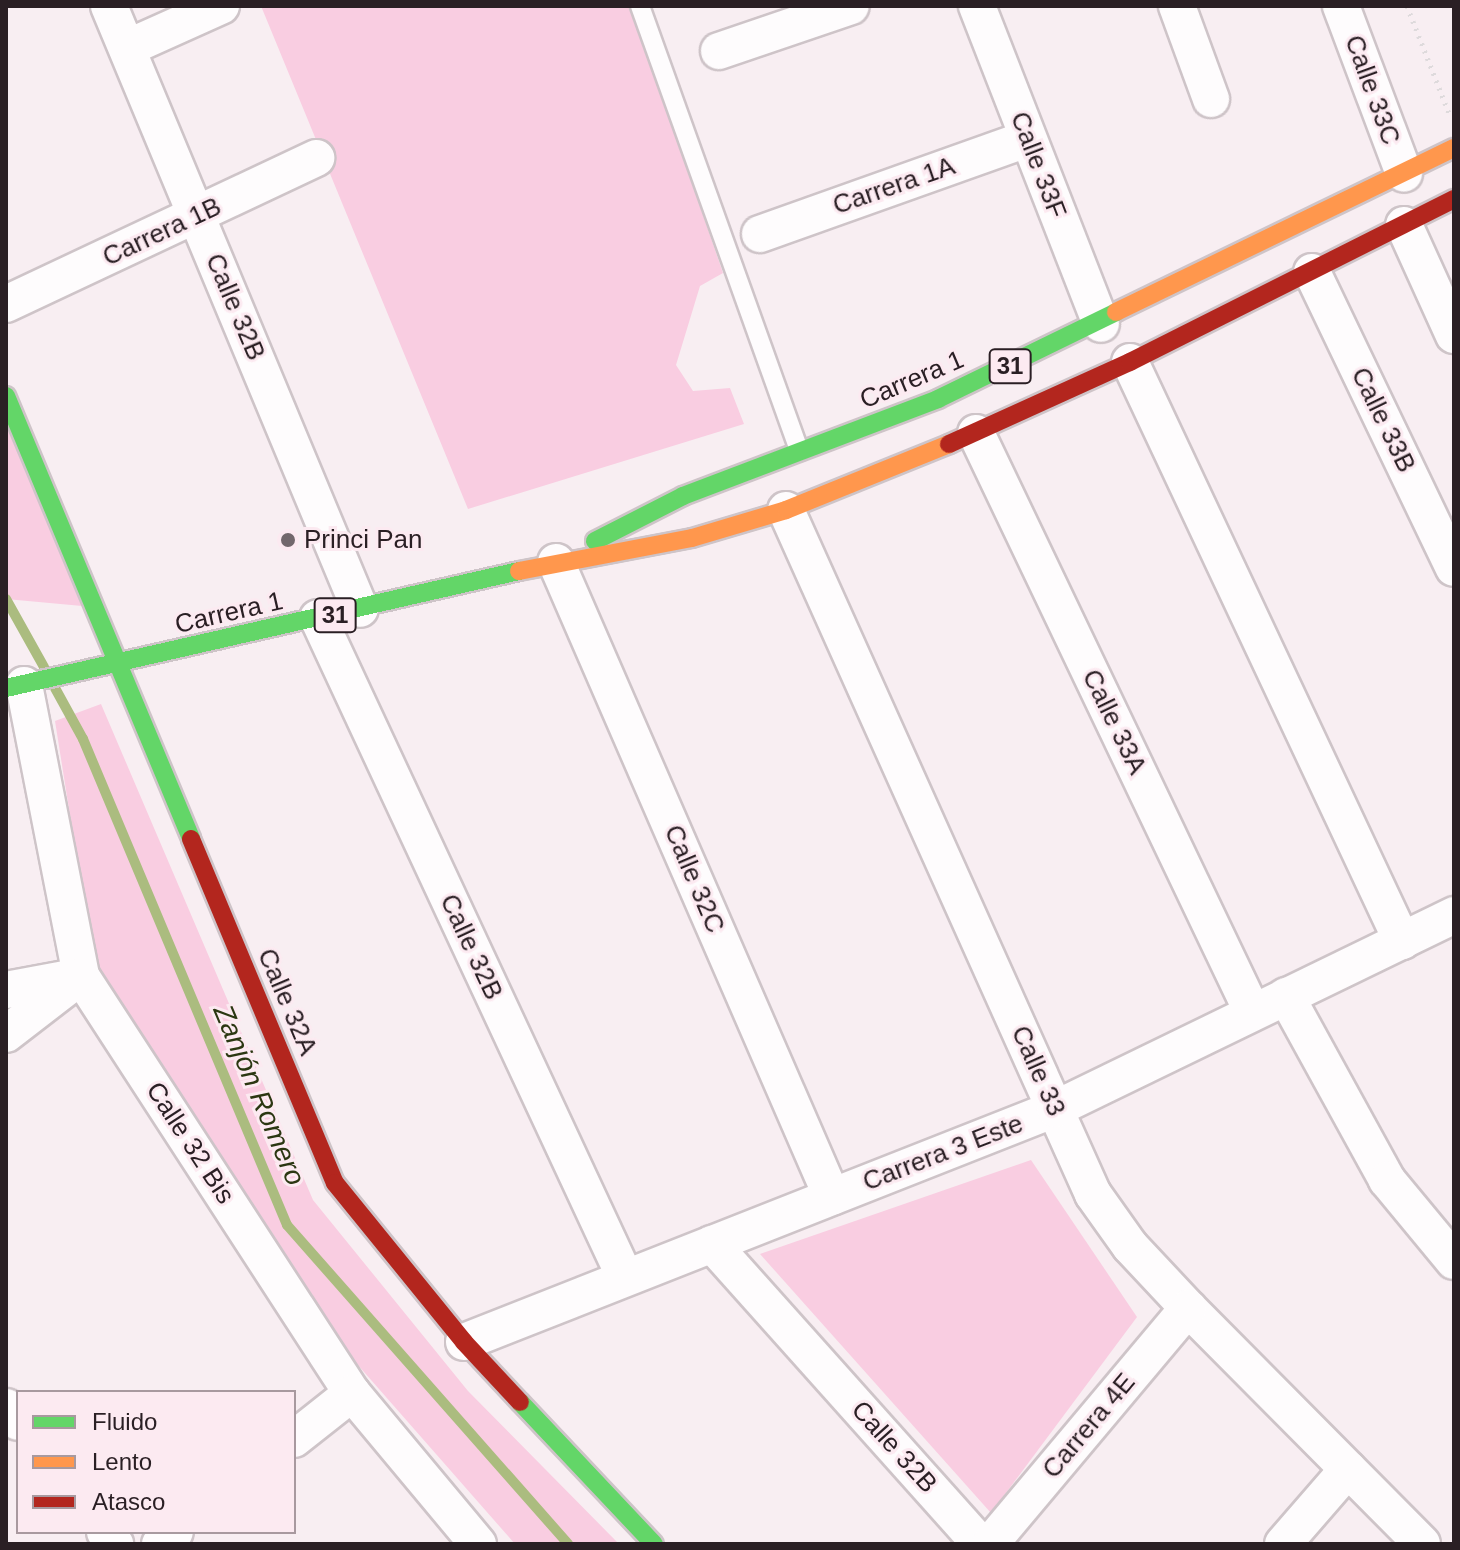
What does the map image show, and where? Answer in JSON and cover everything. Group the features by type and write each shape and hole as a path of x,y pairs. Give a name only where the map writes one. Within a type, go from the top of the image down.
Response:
{"main road":[{"name":"Carrera 1","path":"556,562 683,496 938,399 1101,324 1454,148"},
{"name":"Carrera 1","path":"19,686 556,562 692,538 786,510 976,433 1130,362 1454,199"},
{"name":"Calle 32A","path":"6,396 115,666 335,1183 464,1342 654,1544"}],"street":[{"name":"Calle 32B","path":"109,6 360,609"},
{"path":"127,48 221,6"},
{"path":"719,51 851,6"},
{"name":"Calle 33F","path":"977,6 1101,324"},
{"path":"1177,6 1211,99"},
{"name":"Calle 33C","path":"1341,6 1404,174"},
{"name":"Carrera 1A","path":"760,234 1027,139"},
{"name":"Carrera 1B","path":"6,304 197,217 316,158"},
{"path":"1404,225 1454,335"},
{"name":"Calle 33B","path":"1312,272 1454,568"},
{"path":"1130,362 1402,941"},
{"name":"Calle 33A","path":"976,433 1252,1011"},
{"name":"Calle 33","path":"786,510 1093,1194 1130,1246 1188,1308 1422,1544"},
{"name":"Calle 32C","path":"556,562 832,1197"},
{"name":"Calle 32B","path":"318,618 624,1275"},
{"name":"Calle 32 Bis","path":"19,686 81,976 352,1393 478,1544"},
{"name":"Carrera 3 Este","path":"464,1342 624,1275 712,1244 1055,1109 1454,915"},
{"path":"6,990 81,976"},
{"path":"6,1034 81,976"},
{"path":"1286,996 1387,1180 1454,1261"},
{"name":"Calle 32B","path":"712,1244 980,1544"},
{"name":"Carrera 4E","path":"990,1544 1188,1308"},
{"path":"296,1437 352,1393"},
{"path":"1283,1544 1348,1469"}],"lane":[{"path":"640,6 800,454"}],"path":[{"path":"1407,6 1454,127"}],"shaded area":[{"path":"261,6 631,6 723,273 700,286 676,365 693,391 730,388 744,424 468,509"},
{"path":"6,395 93,607 6,599"},
{"path":"101,704 313,1200 468,1391 619,1544 515,1544 350,1356 98,991 55,721"},
{"path":"1031,1160 1137,1317 991,1513 760,1254"}],"waterway":[{"name":"Zanjón Romero","path":"6,599 44,667"},
{"name":"Zanjón Romero","path":"55,688 83,739 287,1225 568,1544"}],"traffic: fast":[{"path":"595,541 683,496 938,399 1116,312"},
{"path":"6,396 191,839"},
{"path":"6,688 519,571"},
{"path":"520,1402 654,1544"}],"traffic: slow":[{"path":"1116,312 1454,148"},
{"path":"519,571 692,538 786,510 949,444"}],"traffic: jam":[{"path":"949,444 1130,362 1454,199"},
{"path":"191,839 335,1183 464,1342 520,1402"}],"place":[{"name":"Princi Pan","path":"288,540"}]}
